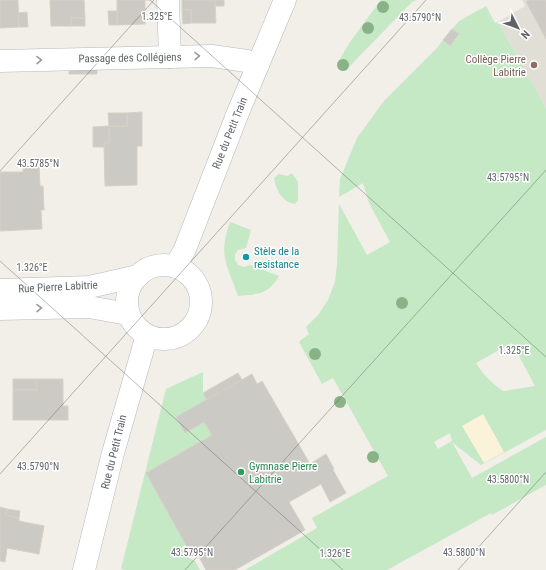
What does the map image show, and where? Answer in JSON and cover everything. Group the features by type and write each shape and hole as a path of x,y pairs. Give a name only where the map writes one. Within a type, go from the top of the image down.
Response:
{"street":[{"path":"168,0 170,57"},
{"name":"Rue du Petit Train","path":"175,267 185,249 285,0"},
{"name":"Passage des Collégiens","path":"0,61 212,56 247,60 258,65"},
{"path":"162,265 175,267 185,272 193,280 201,301 199,312 193,324 184,333 172,338 160,339 147,335 136,326 128,314 126,300 130,287 138,276 149,268 162,265"},
{"name":"Rue Pierre Labitrie","path":"0,290 89,287 138,276"},
{"name":"Rue Pierre Labitrie","path":"0,309 90,307 128,314"},
{"name":"Rue du Petit Train","path":"84,570 129,393 147,335"}],"shaded area":[{"name":"Collège Pierre Labitrie","path":"522,0 546,0 546,108 498,22 525,6"}],"green space":[{"path":"381,0 416,0 412,2 346,70 337,64 350,42"},
{"path":"486,6 495,23 498,22 546,108 546,430 481,465 452,442 472,478 546,437 546,485 492,515 491,513 387,570 245,570 317,528 312,518 388,476 333,378 322,384 299,342 309,334 306,327 318,315 328,300 335,282 339,204 367,255 390,242 369,203 363,183 339,197 340,179 357,138 384,101 436,49 443,40 450,46 459,35 452,29 459,21","holes":["512,343 535,386 503,391 488,378 476,363","450,433 452,441 438,449 434,442"]},
{"path":"292,173 298,182 298,200 295,204 290,203 280,195 274,178 279,174 288,176"},
{"path":"230,222 251,230 246,248 238,250 235,254 235,260 238,265 244,267 250,265 279,276 271,287 262,292 238,296 227,268 224,252 226,234"},
{"path":"203,372 203,393 207,400 176,417 185,433 204,422 212,435 146,473 186,544 181,548 186,556 195,561 200,570 121,569 166,389"}],"sand":[{"path":"483,414 504,452 484,463 462,426"}],"building":[{"path":"0,0 18,0 19,27 0,28"},
{"path":"50,0 84,0 85,18 71,18 71,26 51,26"},
{"path":"117,0 145,0 145,24 117,25"},
{"path":"182,0 215,0 216,23 191,23 191,10 182,10"},
{"path":"215,0 224,0 224,6 215,6"},
{"path":"529,0 546,0 546,39 526,2"},
{"path":"182,10 191,10 191,23 183,24"},
{"path":"108,11 117,11 117,25 109,25"},
{"path":"27,12 28,27 19,27 18,13"},
{"path":"71,18 85,18 85,26 71,26"},
{"path":"452,29 459,34 450,46 443,40"},
{"path":"86,65 85,74 69,74 69,66"},
{"path":"86,65 97,66 97,74 85,74"},
{"path":"142,112 142,146 137,146 137,185 105,186 104,143 109,142 109,126 127,126 127,113"},
{"path":"108,113 127,113 127,126 109,126"},
{"path":"109,126 109,142 104,143 104,147 93,147 93,127"},
{"path":"23,167 39,167 40,186 43,186 44,210 41,210 42,229 0,231 0,172 23,172"},
{"path":"238,373 242,380 207,400 203,393"},
{"name":"Gymnase Pierre Labitrie","path":"252,374 257,384 262,381 310,464 326,454 346,493 330,502 321,484 289,502 305,530 235,570 206,570 197,553 192,556 146,473 212,435 204,422 185,433 176,417"},
{"path":"13,379 36,379 37,390 13,390"},
{"path":"36,379 63,379 63,406 68,406 68,420 13,420 13,390 37,390"},
{"path":"0,507 7,509 5,515 19,518 19,521 44,526 39,554 7,548 5,562 0,561"},
{"path":"7,509 20,511 19,518 5,515"}],"place":[{"name":"Collège Pierre Labitrie","path":"534,65"},
{"name":"Stèle de la resistance","path":"246,257"},
{"name":"Gymnase Pierre Labitrie","path":"241,472"}]}
